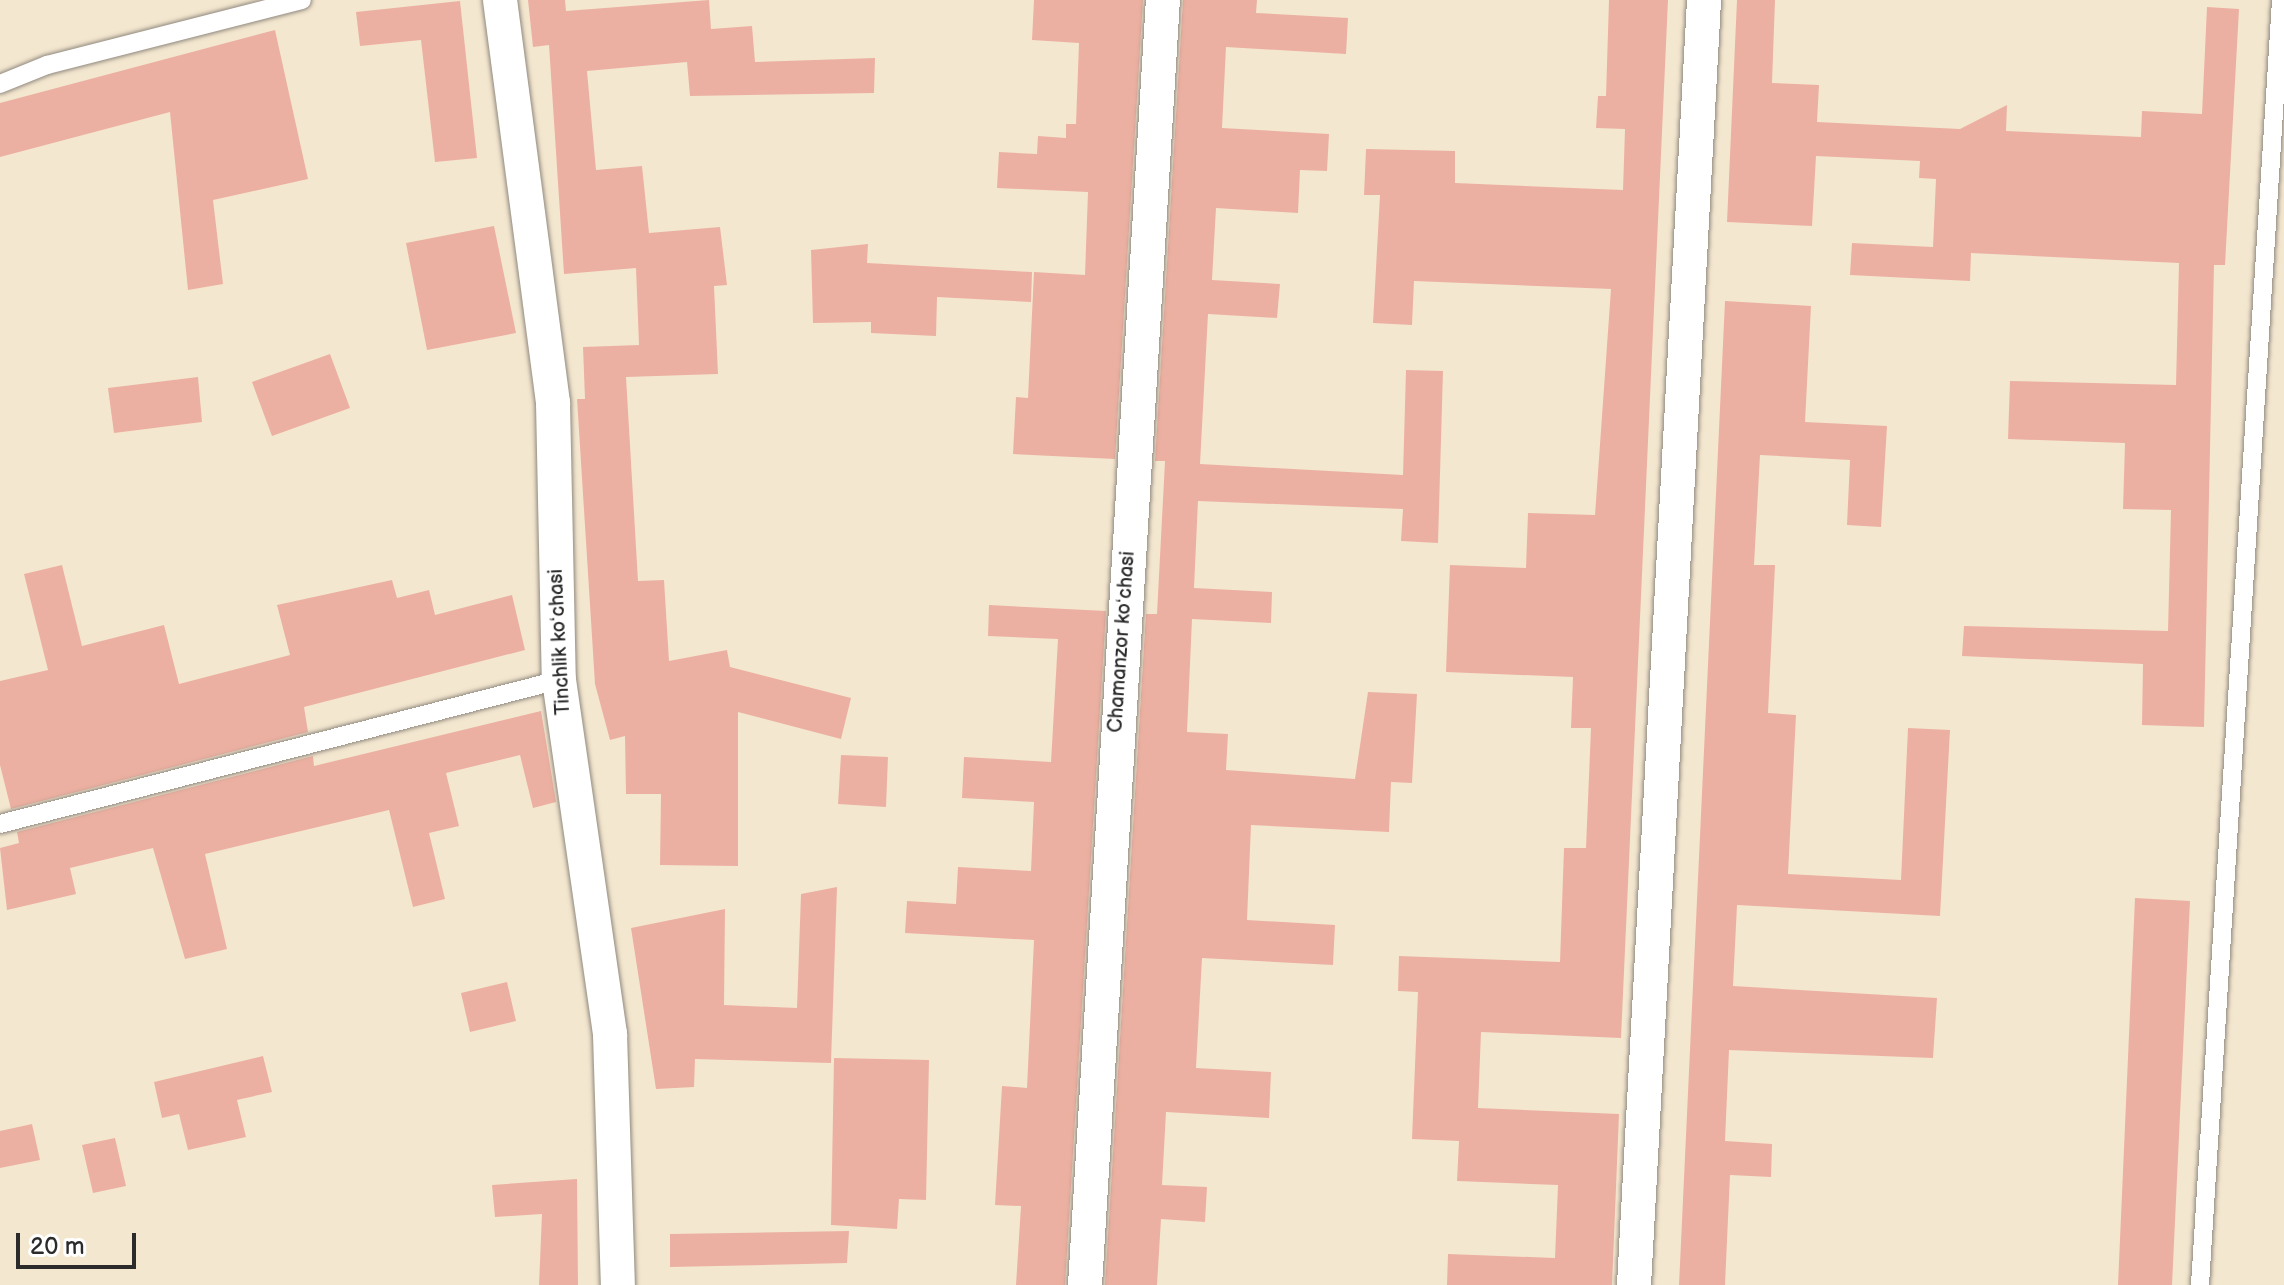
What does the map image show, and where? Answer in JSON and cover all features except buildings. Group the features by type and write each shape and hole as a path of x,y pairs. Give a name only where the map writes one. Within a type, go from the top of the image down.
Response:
{"street":[{"name":"Tinchlik koʻchasi","path":"500,0 553,403 559,680 610,1034 618,1285"},
{"name":"Chamanzor koʻchasi","path":"1085,1285 1163,0"},
{"path":"1634,1285 1704,0"}],"lane":[{"path":"0,84 47,65 302,0"},
{"path":"2200,1285 2281,0"},
{"path":"0,824 559,680"}]}
